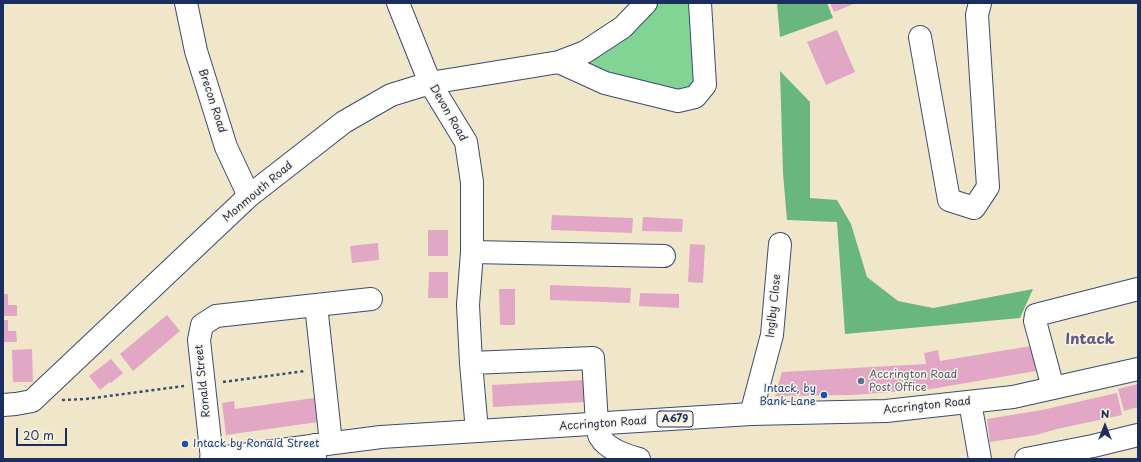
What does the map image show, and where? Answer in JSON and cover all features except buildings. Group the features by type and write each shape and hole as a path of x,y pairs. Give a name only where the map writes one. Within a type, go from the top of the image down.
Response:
{"street":[{"name":"Brecon Road","path":"186,3 196,51 226,148 249,196"},
{"name":"Devon Road","path":"398,3 430,83 466,142 472,182 472,252 468,305 477,431"},
{"name":"Monmouth Road","path":"32,401 249,196 344,122 391,95 430,83 559,62 585,52 623,27 646,3"},
{"path":"559,62 605,83 678,101 695,97 705,85 700,3"},
{"path":"920,37 949,200 974,208 988,187 977,15 980,3"},
{"name":"Inglby Close","path":"751,414 772,335 780,244"},
{"path":"472,252 664,256"},
{"path":"1053,388 1035,321 1036,315 1138,289"},
{"name":"Ronald Street","path":"211,459 199,340 202,325 216,316 371,299"},
{"path":"316,305 322,369 320,449"},
{"path":"471,362 594,358 597,424 600,436 612,448 627,456 640,459"},
{"name":"Accrington Road","path":"211,459 320,449 381,437 751,414 886,411 1013,397 1138,369"},
{"path":"3,405 32,401"},
{"path":"970,402 980,459"},
{"path":"1026,459 1093,446 1138,435"}],"path":[{"path":"32,401 86,398 322,369"}],"green space":[{"path":"646,3 700,3 695,97 559,62"},
{"path":"777,3 827,3 833,18 780,37"},
{"path":"780,71 810,102 810,198 837,200 851,224 867,277 898,301 933,308 1033,289 1020,318 845,334 837,222 787,220 783,173"}],"place":[{"name":"Accrington Road Post Office","path":"861,381"},
{"name":"Intack, by Bank Lane","path":"824,395"},
{"name":"Intack by Ronald Street","path":"185,444"}],"district":[{"name":"Intack","path":"1090,340"}]}
